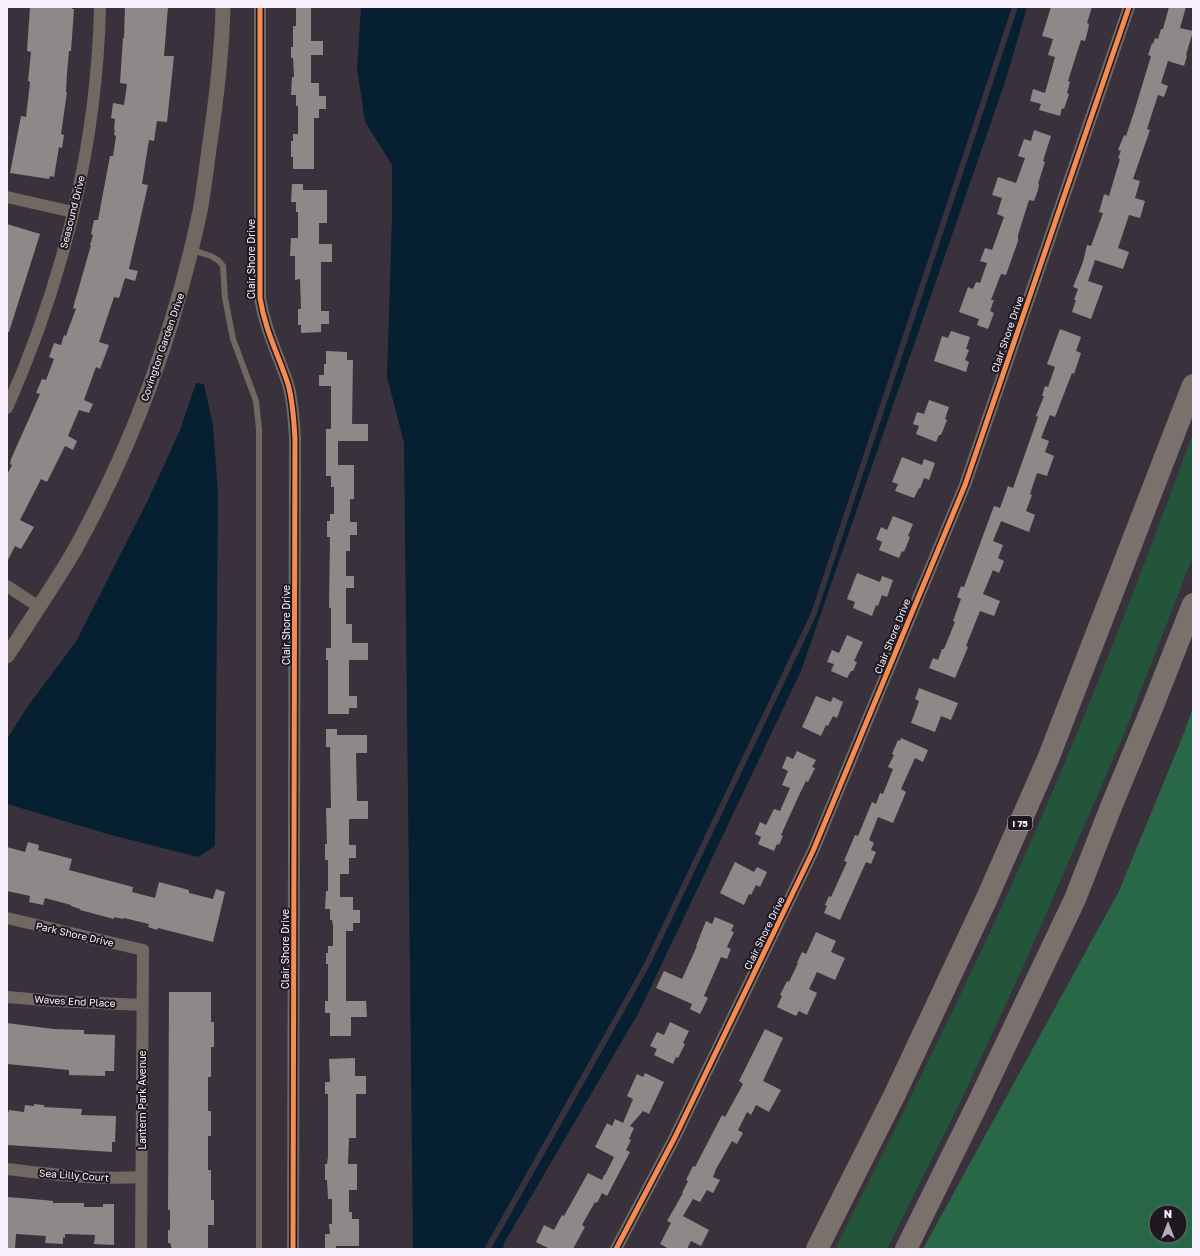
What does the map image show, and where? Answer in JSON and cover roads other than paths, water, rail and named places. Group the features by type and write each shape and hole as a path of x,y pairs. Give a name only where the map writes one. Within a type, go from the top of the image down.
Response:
{"highway":[{"name":"I 75","path":"817,1249 896,1094 987,898 1048,758 1193,385"},
{"path":"906,1249 979,1101 1075,899 1193,604"}],"street":[{"name":"Seasound Drive","path":"7,408 33,345 47,306 73,212 84,165 99,30 100,7"},
{"name":"Covington Garden Drive","path":"7,656 40,607 72,553 102,497 152,381 168,334 182,286 200,210 218,92 223,7"},
{"name":"Clair Shore Drive","path":"260,7 260,298 268,332 280,361 291,397 295,439 293,1249"},
{"name":"Clair Shore Drive","path":"616,1249 675,1137 803,873 841,785 964,485 1129,7"},
{"path":"7,197 73,212"},
{"path":"7,586 40,607"},
{"name":"Park Shore Drive","path":"7,918 143,950"},
{"name":"Lantern Park Avenue","path":"141,1249 143,950"},
{"name":"Waves End Place","path":"7,997 142,1005"},
{"name":"Sea Lilly Court","path":"7,1169 56,1175 128,1178 141,1177"}],"lane":[{"path":"191,250 211,256 219,261 223,266 225,298 233,340 256,401 259,418 259,1249"}],"water":[{"path":"361,7 1012,7 811,613 644,964 484,1249 413,1249 404,443 387,377 392,216 392,165 365,122 357,68"},
{"path":"1018,7 1027,7 1005,82 801,671 639,1012 504,1243 503,1249 491,1249 649,967 816,616"},
{"path":"196,383 204,384 213,425 218,492 215,846 198,857 111,835 7,804 7,739 28,706 77,640 148,500 180,430"}]}
